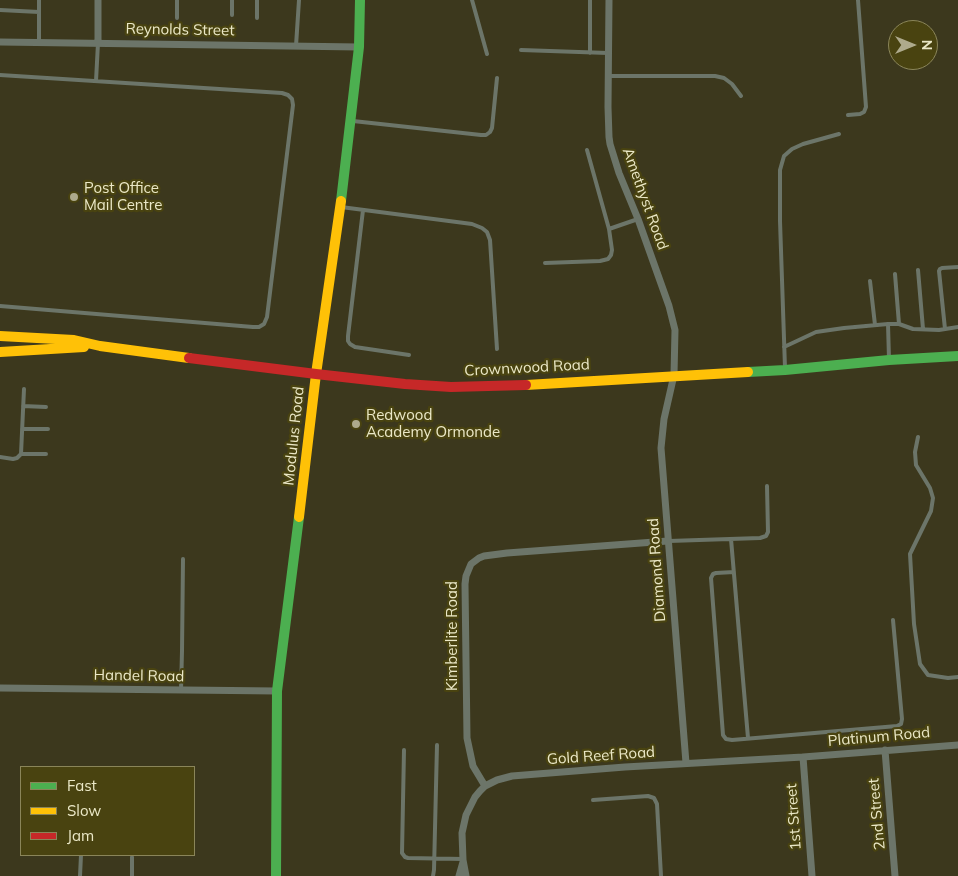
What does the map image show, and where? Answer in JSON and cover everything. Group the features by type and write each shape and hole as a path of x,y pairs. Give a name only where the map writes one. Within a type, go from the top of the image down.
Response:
{"main road":[{"name":"Modulus Road","path":"276,876 277,691 310,441 316,374 351,121 359,47 360,0"},
{"name":"Crownwood Road","path":"0,336 58,339 316,374 451,387 785,370 889,360 958,356"},
{"name":"Crownwood Road","path":"0,352 100,346"}],"street":[{"path":"98,0 98,43"},
{"name":"Amethyst Road","path":"609,0 608,76 610,144 674,320 676,338 674,375"},
{"name":"Reynolds Street","path":"0,42 359,47"},
{"name":"Diamond Road","path":"674,375 664,419 661,448 686,763"},
{"name":"Kimberlite Road","path":"485,786 473,766 467,738 464,584 471,564 484,556 507,553 668,541"},
{"name":"Handel Road","path":"0,687 277,691"},
{"name":"Platinum Road","path":"803,757 958,744"},
{"name":"2nd Street","path":"885,750 895,876"},
{"name":"Gold Reef Road","path":"485,786 512,776 686,763 803,757"},
{"name":"1st Street","path":"803,757 812,876"},
{"path":"466,876 463,860 462,833 466,815 475,797 485,786"},
{"path":"459,876 463,860"}],"lane":[{"path":"39,0 39,42"},
{"path":"177,18 178,0"},
{"path":"232,0 232,15"},
{"path":"257,0 257,18"},
{"path":"296,46 299,0"},
{"path":"472,0 486,54"},
{"path":"590,0 590,53"},
{"path":"848,115 864,112 866,106 858,0"},
{"path":"0,10 39,12"},
{"path":"96,81 98,43"},
{"path":"521,50 608,53"},
{"path":"0,75 282,93 288,95 292,99 293,104 267,317 264,324 260,327 253,328 0,306"},
{"path":"608,76 715,76 724,78 732,84 741,96"},
{"path":"351,121 481,136 486,135 492,128 497,78"},
{"path":"785,370 780,170 784,156 792,150 804,144 839,134"},
{"path":"545,263 600,261 611,256 609,229 587,150"},
{"path":"340,207 472,224 482,228 490,240 498,350"},
{"path":"363,210 348,341 355,347 409,355"},
{"path":"609,229 638,219"},
{"path":"945,329 939,271 942,268 958,266"},
{"path":"918,270 923,329"},
{"path":"895,274 899,324"},
{"path":"870,281 875,325"},
{"path":"888,324 889,360"},
{"path":"784,347 816,332 875,325 899,324 913,329 958,327"},
{"path":"21,454 24,390"},
{"path":"23,406 46,407"},
{"path":"22,428 48,429"},
{"path":"918,437 915,452 916,465 930,488 933,498 931,511 910,554 914,624 920,664 928,675 948,678 958,677"},
{"path":"0,458 13,459 21,454 46,454"},
{"path":"668,541 760,538 766,536 768,532 766,486"},
{"path":"731,539 748,738"},
{"path":"180,690 183,559"},
{"path":"734,572 712,574 711,578 723,735 726,739 897,726 901,724 893,620"},
{"path":"433,876 437,744"},
{"path":"404,750 402,852 408,858 463,860"},
{"path":"593,800 648,796 654,798 657,804 661,876"},
{"path":"80,876 81,856"},
{"path":"132,857 132,876"}],"traffic: fast":[{"path":"341,201 359,47 360,0"},
{"path":"748,372 958,356"},
{"path":"276,876 277,691 299,517"}],"traffic: slow":[{"path":"299,517 316,374 341,201"},
{"path":"0,336 74,340 100,346 189,358"},
{"path":"0,352 84,347"},
{"path":"526,385 748,372"}],"traffic: jam":[{"path":"189,358 405,384 451,387 526,385"}],"place":[{"name":"Post Office Mail Centre","path":"74,197"},
{"name":"Redwood Academy Ormonde","path":"356,424"}]}
